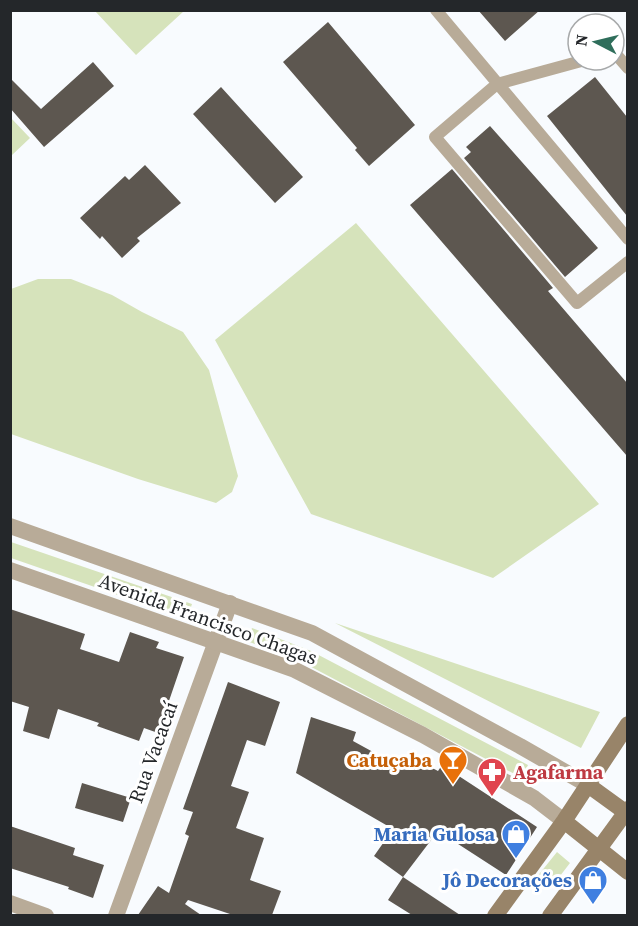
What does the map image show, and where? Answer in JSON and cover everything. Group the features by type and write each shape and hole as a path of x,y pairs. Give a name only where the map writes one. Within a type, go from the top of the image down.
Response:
{"main road":[{"path":"495,915 564,821 627,724"},
{"name":"Avenida Francisco Chagas","path":"588,785 627,812"},
{"path":"550,915 627,812"},
{"name":"Avenida Francisco Chagas","path":"564,821 627,872"}],"street":[{"name":"Avenida Francisco Chagas","path":"10,526 312,633 588,785"},
{"name":"Avenida Francisco Chagas","path":"10,570 295,670 423,735 534,798 564,821"},
{"name":"Rua Vacacaí","path":"116,915 230,603"},
{"path":"10,903 46,915"}],"lane":[{"path":"436,10 627,239"},
{"path":"566,65 497,84 435,137 577,303 627,262"}],"green space":[{"path":"95,11 184,11 136,55"},
{"path":"11,118 30,138 11,156"},
{"path":"356,223 599,504 493,578 311,514 215,340"},
{"path":"38,279 71,279 112,295 183,332 209,370 238,476 232,492 216,503 138,479 11,434 11,289"},
{"path":"11,542 192,604 187,619 11,558"},
{"path":"335,623 600,712 581,748"},
{"path":"252,628 311,651 528,765 522,778 300,661 247,641"},
{"path":"557,852 570,863 550,889 536,878"}],"building":[{"path":"478,10 540,10 505,41"},
{"path":"328,22 415,125 369,166 355,150 357,148 283,62"},
{"path":"93,62 114,86 44,147 10,108 10,78 41,109"},
{"path":"595,77 627,117 627,216 547,116"},
{"path":"221,87 303,177 275,203 193,114"},
{"path":"490,126 598,248 565,277 464,158 471,152 466,147"},
{"path":"145,165 181,203 137,238 140,241 122,258 102,236 100,239 80,218 125,176 129,180"},
{"path":"452,169 553,288 548,291 627,383 627,456 410,205"},
{"path":"10,609 85,634 80,649 119,662 130,632 159,642 156,648 184,657 158,733 144,728 139,741 97,726 99,723 58,709 49,739 23,731 29,707 10,701"},
{"path":"228,682 280,702 265,746 247,740 231,786 249,792 236,828 264,838 250,880 281,891 272,915 233,915 188,900 185,904 201,915 138,915 158,886 169,893 189,836 185,834 193,812 183,809"},
{"path":"311,717 356,732 353,741 404,769 411,757 438,771 442,765 537,827 506,875 438,831 403,877 374,856 393,829 296,773"},
{"path":"82,783 131,798 123,822 75,808"},
{"path":"10,826 75,848 73,855 104,865 93,898 68,889 69,887 10,868"},
{"path":"403,877 460,915 412,915 388,900"}],"place":[{"name":"Catuçaba","path":"453,786"},
{"name":"Agafarma","path":"492,798"},
{"name":"Maria Gulosa","path":"516,860"},
{"name":"Jô Decorações","path":"593,906"}]}
